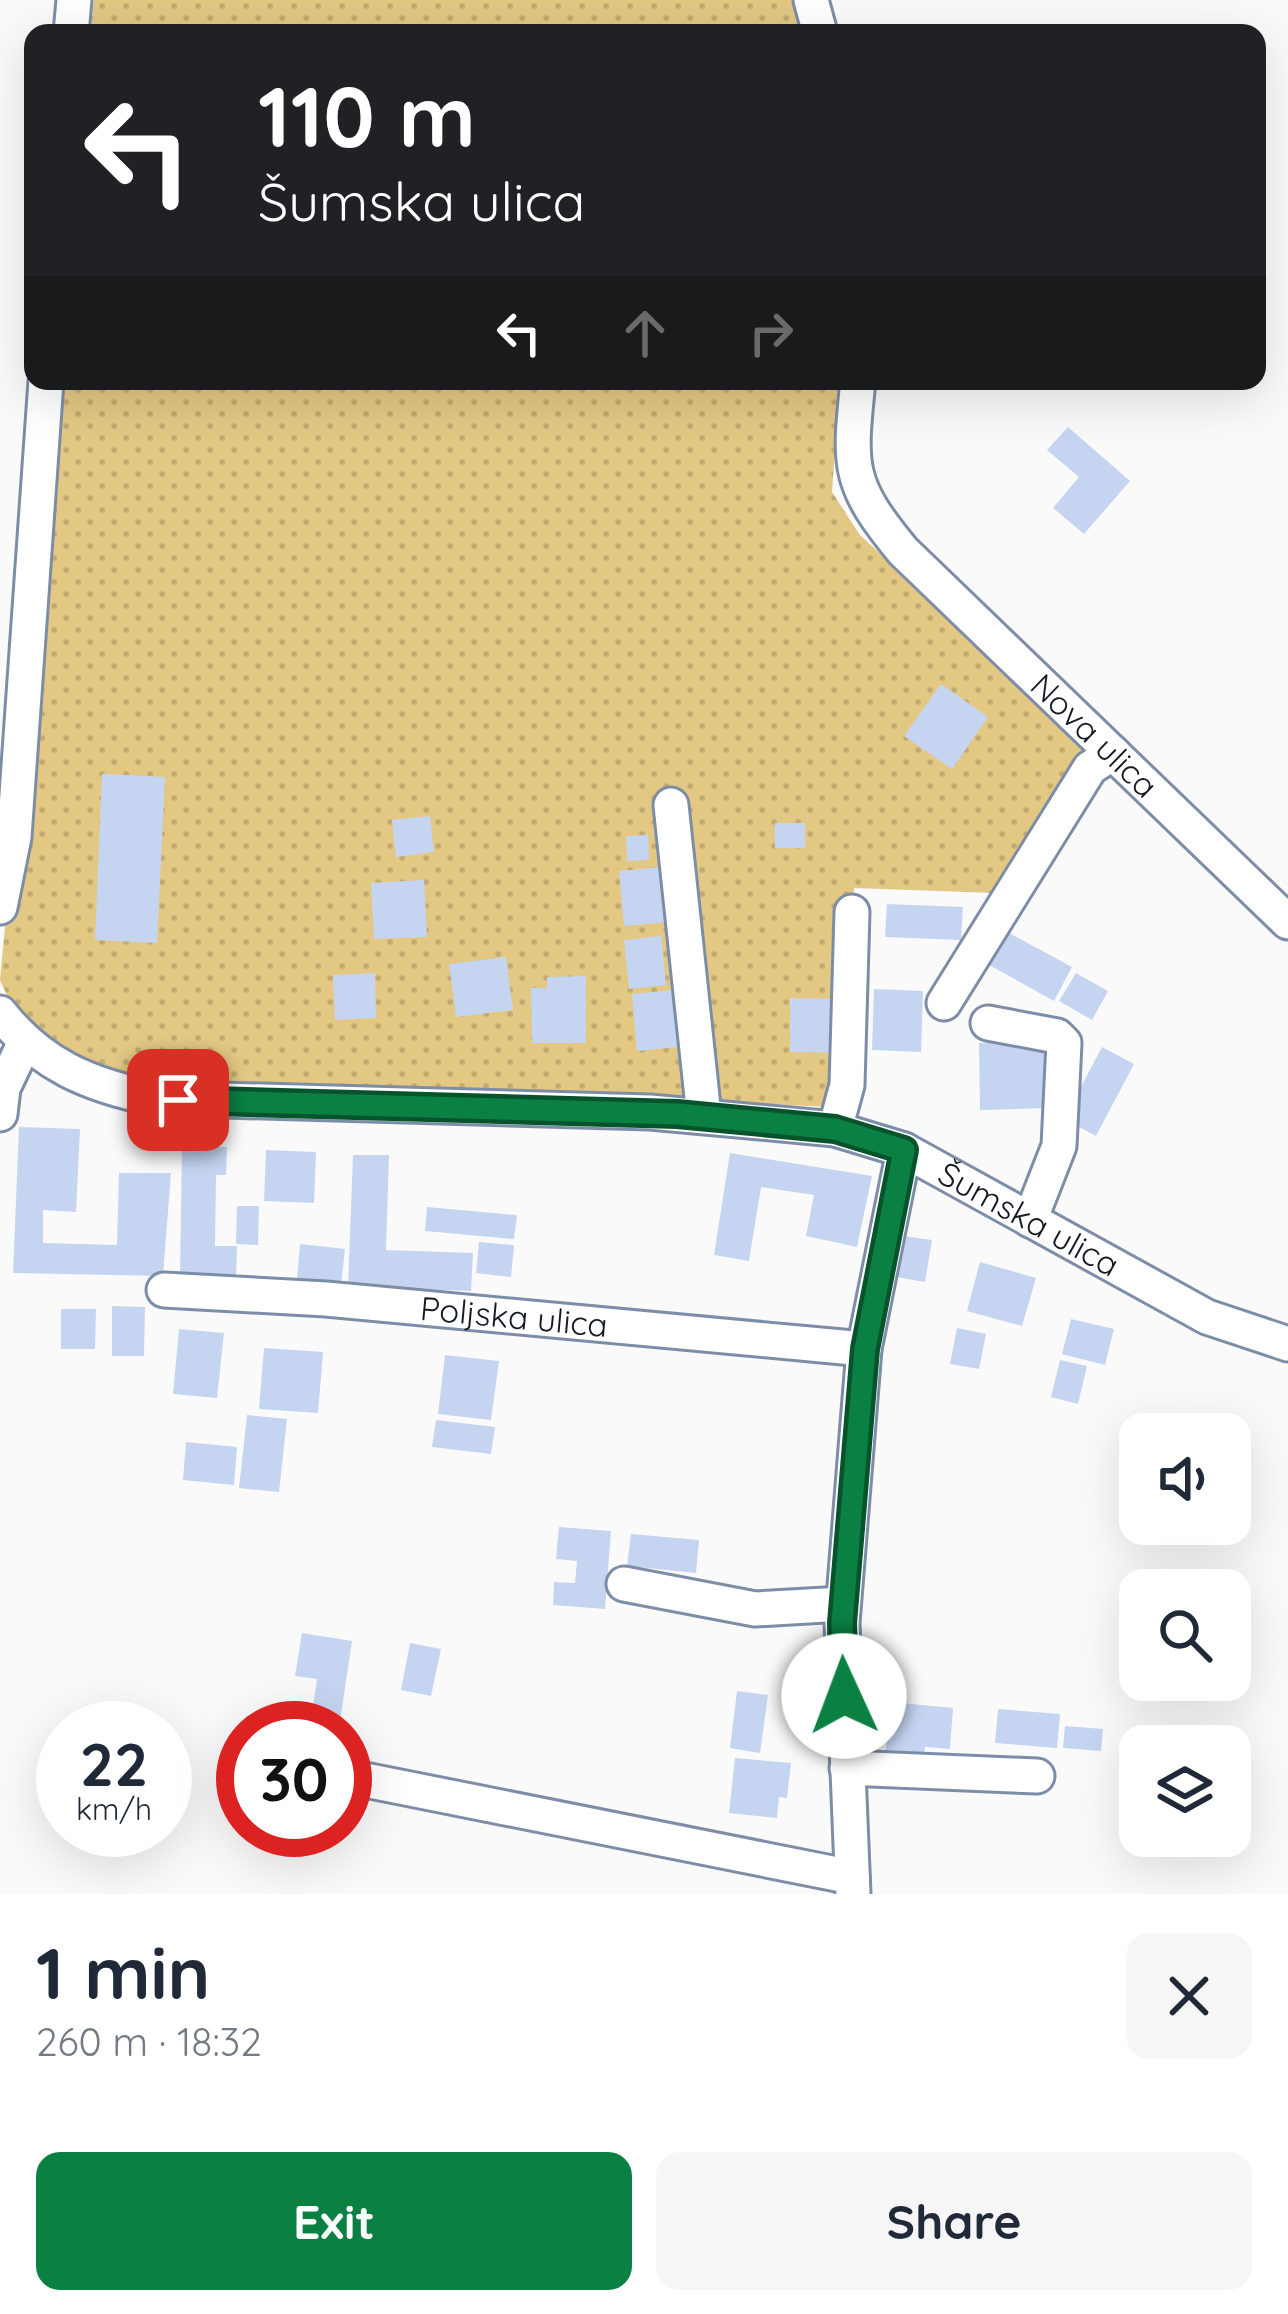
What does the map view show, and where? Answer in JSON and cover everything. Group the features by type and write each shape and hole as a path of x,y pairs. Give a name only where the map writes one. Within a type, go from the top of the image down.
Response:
{"street":[{"path":"0,907 14,838 14,615 45,390"},
{"name":"Nova ulica","path":"857,390 850,455 864,502 903,550 1288,922"},
{"path":"944,1003 1090,769 1113,754"},
{"path":"671,805 704,1116"},
{"path":"835,1129 847,1084 852,912"},
{"name":"Šumska ulica","path":"0,1013 24,1044 82,1079 153,1099 704,1116 835,1129 904,1150 1166,1297 1288,1344"},
{"path":"988,1023 1057,1036 1064,1042 1059,1146 1030,1220"},
{"path":"0,1114 3,1088 24,1044"},
{"path":"372,1782 852,1886 843,1604 865,1349 904,1150"},
{"name":"Poljska ulica","path":"164,1291 326,1299 865,1349"},
{"path":"624,1584 755,1609 843,1604"},
{"path":"847,1768 1037,1776"}],"shaded area":[{"path":"94,0 798,0 806,24 91,24"},
{"path":"55,390 839,390 832,492 860,535 1090,747 994,893 854,888 831,1107 514,1092 167,1084 117,1073 69,1054 28,1024 0,980"}],"building":[{"path":"1068,427 1130,481 1084,534 1053,508 1079,477 1047,450"},
{"path":"941,684 988,717 952,769 904,736"},
{"path":"102,774 165,777 157,943 95,940"},
{"path":"430,816 434,852 396,857 392,820"},
{"path":"775,823 805,823 805,848 775,848"},
{"path":"648,835 649,860 627,861 626,836"},
{"path":"663,867 668,922 624,926 619,871"},
{"path":"424,880 427,937 374,939 371,883"},
{"path":"887,904 963,907 961,940 885,937"},
{"path":"1000,928 1072,967 1054,1001 982,961"},
{"path":"661,936 666,985 629,989 624,940"},
{"path":"506,957 513,1010 456,1017 449,964"},
{"path":"375,973 376,1018 335,1020 333,975"},
{"path":"1076,973 1108,991 1092,1020 1059,1001"},
{"path":"586,976 586,1043 532,1043 531,988 547,988 547,977"},
{"path":"681,989 687,1046 637,1051 632,994"},
{"path":"874,989 923,991 921,1052 872,1050"},
{"path":"790,998 839,999 839,1053 790,1052"},
{"path":"1046,1042 1048,1108 980,1110 979,1043"},
{"path":"1102,1047 1134,1064 1096,1136 1064,1119"},
{"path":"19,1127 80,1129 76,1212 43,1210 43,1243 117,1245 119,1173 171,1173 163,1276 13,1273"},
{"path":"182,1146 227,1147 226,1175 216,1175 215,1246 237,1246 236,1278 180,1278"},
{"path":"266,1150 316,1152 314,1203 264,1201"},
{"path":"730,1153 872,1176 857,1247 806,1236 814,1195 761,1187 749,1261 714,1255"},
{"path":"353,1155 389,1155 386,1250 473,1253 471,1291 348,1287"},
{"path":"237,1206 259,1206 258,1245 236,1244"},
{"path":"427,1207 517,1215 514,1239 425,1231"},
{"path":"903,1236 932,1240 925,1282 896,1277"},
{"path":"479,1242 514,1245 511,1277 476,1273"},
{"path":"300,1244 345,1249 341,1285 297,1281"},
{"path":"980,1262 1036,1278 1022,1326 967,1311"},
{"path":"112,1306 145,1307 144,1356 112,1356"},
{"path":"61,1309 96,1309 95,1349 61,1349"},
{"path":"1071,1319 1114,1329 1105,1365 1062,1354"},
{"path":"957,1328 986,1334 979,1369 950,1364"},
{"path":"179,1329 224,1333 217,1398 173,1394"},
{"path":"264,1348 323,1352 318,1413 259,1409"},
{"path":"445,1355 499,1361 491,1420 438,1414"},
{"path":"1060,1360 1087,1366 1078,1404 1051,1397"},
{"path":"247,1415 287,1419 279,1492 239,1488"},
{"path":"436,1420 495,1427 491,1454 432,1447"},
{"path":"186,1442 237,1447 234,1485 183,1480"},
{"path":"559,1527 611,1531 605,1609 553,1605 554,1582 575,1583 577,1561 556,1559"},
{"path":"631,1534 699,1540 696,1573 627,1566"},
{"path":"302,1633 352,1641 343,1701 314,1701 317,1679 295,1676"},
{"path":"410,1643 441,1649 431,1696 401,1690"},
{"path":"737,1691 768,1695 760,1753 730,1748"},
{"path":"890,1702 953,1708 950,1749 925,1747 923,1761 885,1758"},
{"path":"998,1709 1060,1714 1057,1748 995,1743"},
{"path":"1065,1726 1103,1729 1101,1751 1063,1748"},
{"path":"735,1758 791,1763 787,1798 779,1797 777,1818 729,1813"}],"route":[{"path":"178,1100 650,1112 835,1129 904,1150 865,1349 842,1623 844,1696"}]}
